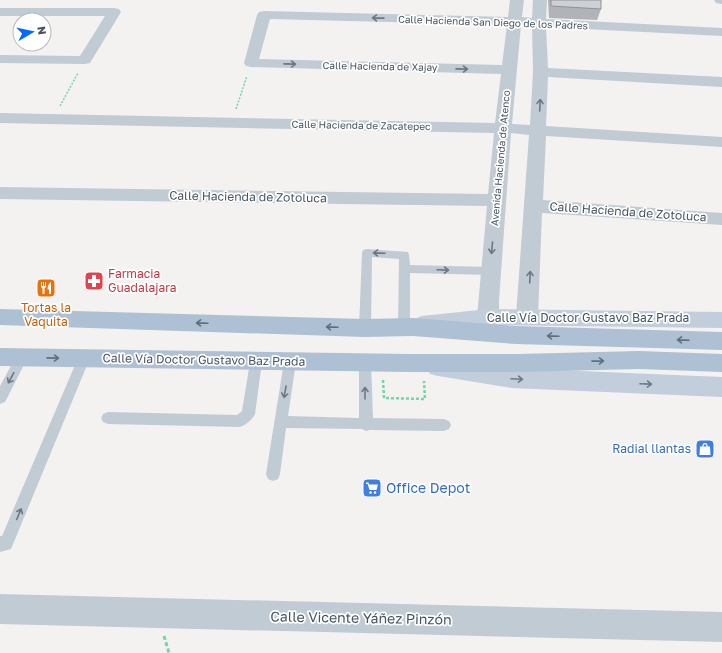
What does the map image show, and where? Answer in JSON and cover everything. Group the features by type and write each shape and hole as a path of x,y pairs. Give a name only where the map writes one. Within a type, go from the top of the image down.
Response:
{"main road":[{"name":"Calle Vía Doctor Gustavo Baz Prada","path":"405,327 488,316 722,320"},
{"name":"Calle Vía Doctor Gustavo Baz Prada","path":"0,317 365,328 405,327 516,335 722,341"},
{"name":"Calle Vía Doctor Gustavo Baz Prada","path":"11,357 256,362 518,363 639,360 722,363"},
{"name":"Calle Vía Doctor Gustavo Baz Prada","path":"409,363 511,378 722,387"}],"street":[{"name":"Avenida Hacienda de Atenco","path":"488,316 490,272 508,70 517,0"},
{"path":"527,316 541,72 539,22 540,0"},
{"path":"0,12 114,12 85,60 0,59"},
{"name":"Calle Hacienda San Diego de los Padres","path":"251,63 264,14 515,21 722,32"},
{"name":"Calle Hacienda de Xajay","path":"251,63 508,70"},
{"path":"541,72 722,82"},
{"name":"Calle Hacienda de Zacatepec","path":"0,118 503,128 722,142"},
{"name":"Calle Hacienda de Zotoluca","path":"0,193 497,200"},
{"name":"Calle Hacienda de Zotoluca","path":"534,206 722,219"},
{"name":"Calle Vicente Yáñez Pinzón","path":"0,609 722,627"}],"lane":[{"path":"365,328 367,253 404,254 405,327"},
{"path":"404,269 490,272"},
{"path":"0,398 11,357"},
{"path":"0,544 6,544 84,358"},
{"path":"108,418 240,421 248,414 256,362"},
{"path":"273,474 290,362"},
{"path":"365,362 366,425"},
{"path":"280,422 366,425 444,425"}],"path":[{"path":"53,118 85,60"},
{"path":"231,122 251,63"},
{"path":"384,398 425,399"}],"building":[{"path":"551,0 601,0 601,9 551,6"}],"place":[{"name":"Farmacia Guadalajara","path":"94,281"},
{"name":"Tortas la Vaquita","path":"46,288"},
{"name":"Radial llantas","path":"705,449"},
{"name":"Office Depot","path":"372,488"}]}
